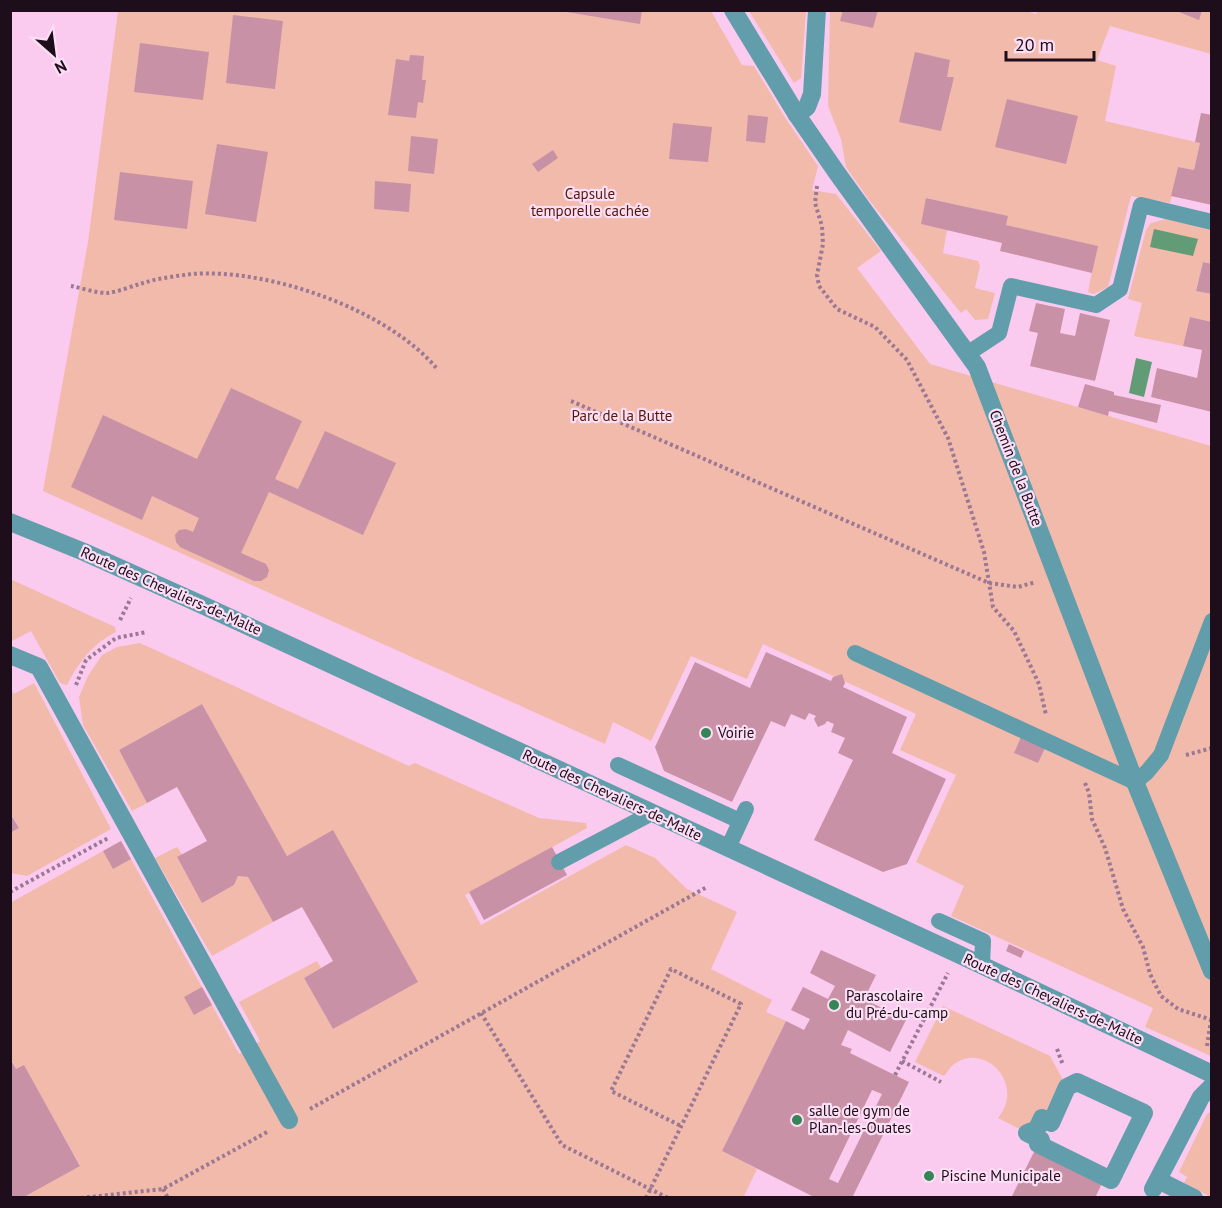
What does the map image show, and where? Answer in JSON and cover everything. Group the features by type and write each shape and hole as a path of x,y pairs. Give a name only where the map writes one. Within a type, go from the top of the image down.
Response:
{"street":[{"name":"Chemin de la Butte","path":"733,10 797,115 977,367 1135,782 1212,971"},
{"path":"797,115 807,107 812,94 817,10"},
{"name":"Route des Chevaliers-de-Malte","path":"10,522 179,594 982,965 1212,1074"},
{"path":"10,655 39,667 289,1120"},
{"path":"1077,1082 1144,1113 1111,1180 1038,1144 1041,1140 1027,1133 1037,1129 1042,1118 1051,1123 1067,1087 1077,1082"},
{"path":"1194,1197 1156,1185 1201,1097 1212,1086"}],"lane":[{"path":"968,354 999,333 1011,286 1096,305 1120,289 1141,205 1212,222"},
{"path":"855,653 1135,782 1161,755 1212,621"},
{"path":"618,765 743,815 728,848"},
{"path":"559,862 652,813"},
{"path":"939,921 983,940 982,965"}],"path":[{"path":"837,173 817,186 815,202 822,226 823,244 817,275 819,286 837,309 875,327 907,360 948,438 984,552 993,607 1014,631 1039,684 1047,720"},
{"path":"71,286 107,293 155,279 194,274 244,275 301,288 344,305 383,325 428,357 438,370"},
{"path":"571,401 989,583 1018,588 1057,576"},
{"path":"120,620 134,592"},
{"path":"75,689 86,660 116,638 147,632"},
{"path":"1071,753 1089,793 1092,819 1105,848 1123,909 1143,947 1150,974 1161,996 1178,1009 1212,1020"},
{"path":"10,892 127,828"},
{"path":"81,1197 161,1189 707,887"},
{"path":"895,1075 958,954"},
{"path":"646,1197 651,1189 741,1004 671,969 611,1091 681,1126"},
{"path":"481,1013 562,1145 668,1197"},
{"path":"902,1061 941,1082"},
{"path":"158,1197 161,1189"},
{"path":"161,1189 168,1197"}],"green space":[{"path":"1023,10 1036,14 1038,10 1211,11 1211,54 1110,26 1097,60 1116,66 1105,121 1200,143 1194,170 1178,167 1170,203 1131,196 1108,287 1094,294 1088,292 1097,246 1006,225 993,213 927,198 921,224 947,230 943,253 978,261 980,266 975,288 995,293 988,319 975,320 966,309 961,313 869,200 846,167 841,139 828,106 830,11"},
{"name":"Parc de la Butte","path":"118,11 711,11 742,65 754,66 818,166 812,190 836,194 881,251 857,268 930,364 1211,446 1211,1056 1145,1027 1153,1008 951,916 964,886 916,862 956,775 900,750 916,714 763,644 747,679 691,656 651,741 613,722 605,744 43,491 88,242"},
{"path":"749,11 806,11 801,78 794,83"},
{"path":"1166,219 1211,229 1211,264 1203,262 1196,290 1211,294 1211,322 1190,317 1183,346 1134,336 1142,303 1128,299 1146,230 1151,223"},
{"path":"10,579 115,627 116,632 87,654 67,685 60,683 31,631 12,641"},
{"path":"140,643 409,766 415,763 539,818 586,823 587,828 465,895 481,925 626,845 655,858 687,889 737,912 711,969 772,1000 766,1012 786,1021 722,1151 757,1169 743,1198 22,1197 80,1165 24,1066 16,1069 11,1058 10,903 121,841 239,1054 260,1041 239,1002 317,961 321,968 304,978 333,1029 417,982 333,831 287,856 202,704 119,750 147,803 132,811 83,725 79,697 88,676 102,655 117,647"},
{"path":"34,683 111,829 27,876 11,873 11,833 19,828 11,813 10,688 14,694"},
{"path":"177,847 182,854 177,858 202,902 234,885 238,876 248,877 273,922 212,956 155,858"},
{"path":"943,1006 1050,1056 1067,1087 1027,1133 998,1118 1004,1108 1007,1094 1006,1083 994,1066 984,1060 963,1059 952,1066 944,1076 915,1062"},
{"path":"1211,1112 1211,1197 1184,1183 1187,1177 1179,1172 1207,1114"}],"shaded area":[{"path":"1154,229 1198,239 1193,256 1150,247"},
{"path":"1136,358 1152,362 1144,397 1129,393"}],"building":[{"path":"554,10 642,10 640,24"},
{"path":"843,10 878,10 873,28 840,21"},
{"path":"1174,10 1202,10 1199,20"},
{"path":"233,15 283,21 275,89 226,83"},
{"path":"140,43 209,52 203,100 134,92"},
{"path":"915,52 950,60 947,77 954,77 941,131 899,122"},
{"path":"410,55 424,56 422,80 426,80 423,103 418,102 416,118 388,115 396,59 409,61"},
{"path":"1007,99 1078,116 1066,164 995,147"},
{"path":"1201,113 1212,115 1212,205 1171,196 1178,167 1194,170 1200,143 1195,142"},
{"path":"748,115 768,117 765,143 746,141"},
{"path":"673,123 712,127 708,162 669,159"},
{"path":"411,136 438,139 434,174 408,171"},
{"path":"217,144 268,152 256,222 205,214"},
{"path":"553,150 558,158 538,172 532,164"},
{"path":"120,172 193,181 187,229 114,220"},
{"path":"375,181 411,184 409,212 374,209"},
{"path":"926,198 1008,216 1006,225 1098,246 1092,273 1000,251 1002,243 921,224"},
{"path":"1203,262 1212,264 1212,294 1196,291"},
{"path":"1036,303 1065,309 1060,333 1075,336 1080,313 1110,320 1095,381 1030,366 1038,333 1029,331"},
{"path":"1190,317 1212,322 1212,412 1151,397 1157,368 1197,378 1202,350 1183,346"},
{"path":"1085,384 1114,392 1114,395 1161,405 1157,423 1109,411 1108,416 1078,407"},
{"path":"231,388 302,421 275,479 298,489 325,431 396,463 363,535 269,492 241,553 266,564 269,570 267,577 261,581 254,581 180,547 175,535 179,530 186,529 193,532 199,518 152,496 142,520 71,487 103,415 197,459"},
{"path":"766,652 831,681 833,677 842,674 845,683 843,687 907,717 892,753 946,779 907,864 883,872 814,840 853,760 838,753 845,738 831,732 834,724 827,721 818,727 814,719 816,716 809,713 805,720 791,714 785,727 771,721 732,802 664,771 655,747 695,662 750,688"},
{"path":"202,704 287,856 333,830 418,982 333,1029 304,978 333,961 302,907 273,922 248,877 238,876 234,885 202,903 177,857 207,841 177,787 147,803 119,750"},
{"path":"1021,737 1045,748 1038,763 1014,753"},
{"path":"10,813 19,828 10,833"},
{"path":"121,841 131,859 113,869 103,851"},
{"path":"552,847 567,875 484,920 469,892"},
{"path":"1009,944 1024,951 1021,958 1006,951"},
{"name":"salle de gym de Plan-les-Ouates","path":"821,950 876,975 864,999 906,1020 890,1052 848,1030 841,1045 852,1049 850,1053 909,1082 852,1198 816,1198 722,1151 786,1021 804,1030 810,1019 791,1010 803,987 828,999 835,986 810,973","holes":["872,1090 882,1094 838,1183 829,1179"]},
{"path":"202,987 212,1005 194,1015 184,997"},
{"path":"10,1058 16,1069 24,1065 80,1166 22,1198 10,1198"},
{"path":"1038,1144 1105,1177 1095,1198 1011,1198"}],"place":[{"name":"Voirie","path":"706,733"},
{"name":"Parascolaire du Pré-du-camp","path":"834,1005"},
{"name":"salle de gym de Plan-les-Ouates","path":"797,1120"},
{"name":"Piscine Municipale","path":"929,1176"}],"park label":[{"name":"Capsule temporelle cachée","path":"590,202"}]}
